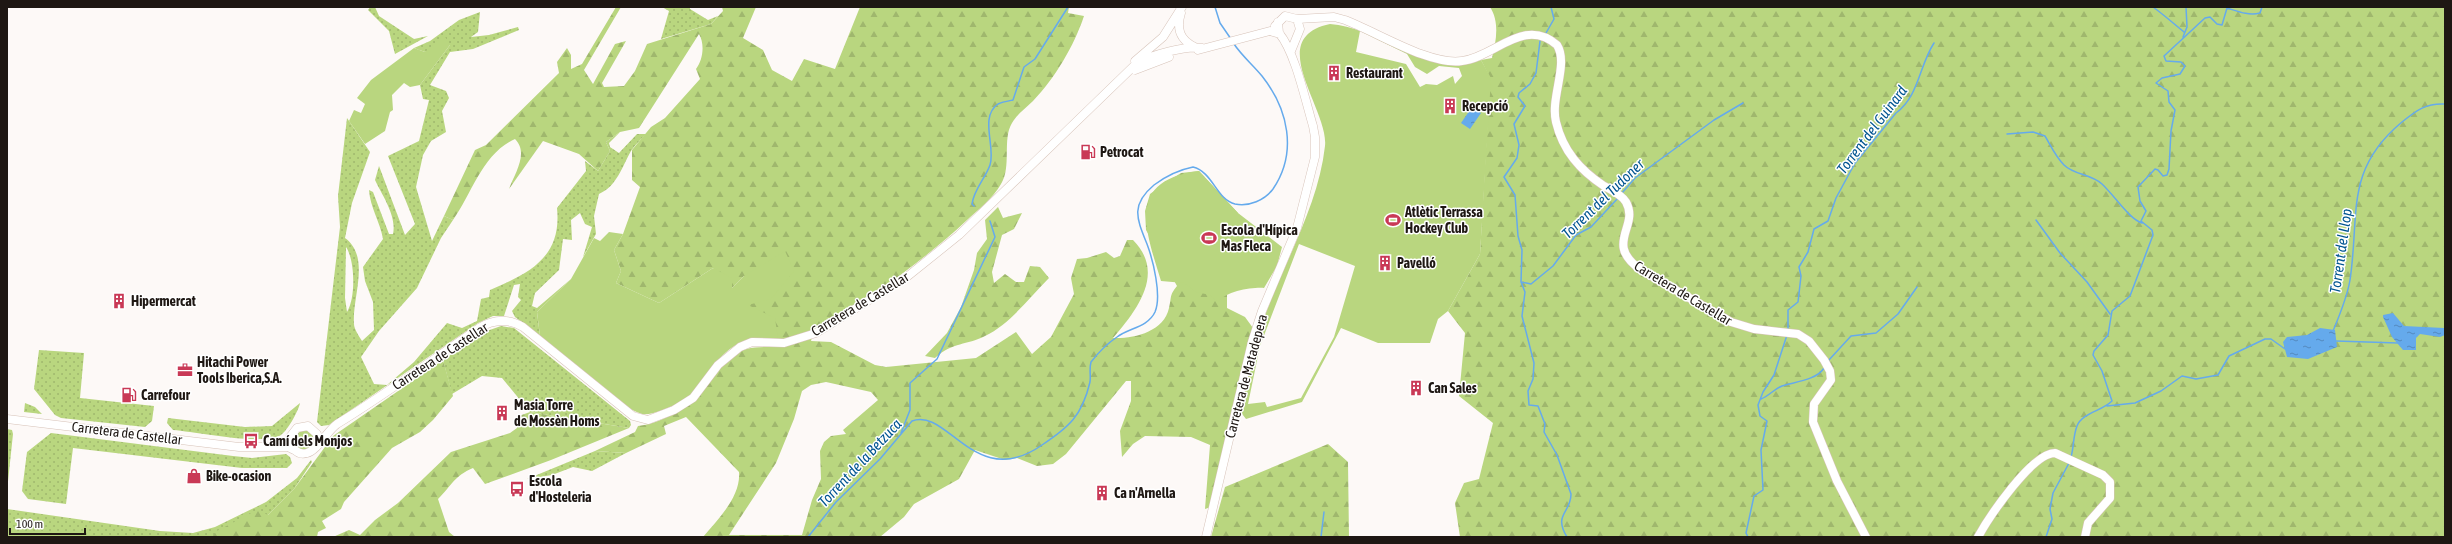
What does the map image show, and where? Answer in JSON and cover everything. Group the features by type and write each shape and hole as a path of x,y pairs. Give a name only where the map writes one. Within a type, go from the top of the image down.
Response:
{"street":[{"path":"1182,8 1159,42 1156,48 1156,55 1182,54"},
{"path":"1182,8 1178,21 1180,34 1186,43 1199,48 1267,32 1292,38 1299,32"},
{"path":"1267,32 1285,16 1297,19 1299,32 1291,51"},
{"name":"Carretera de Castellar","path":"1297,19 1334,17 1345,20 1429,57 1444,61 1458,62 1474,58 1522,34 1535,35 1553,42 1560,49 1561,56 1554,108 1556,122 1564,144 1584,172 1621,197 1629,211 1623,246 1625,254 1633,264 1731,322 1750,328 1787,332 1805,338 1826,363 1831,380 1814,404 1813,422 1837,481 1866,537"},
{"name":"Carretera de Castellar","path":"1299,32 1314,19"},
{"path":"1278,22 1282,36"},
{"name":"Carretera de Matadepera","path":"1206,537 1252,342 1262,311 1297,228 1314,163 1316,137 1298,80 1291,51 1282,36"},
{"path":"1129,70 1147,49 1159,42"},
{"name":"Carretera de Castellar","path":"1121,79 1148,64 1199,48"},
{"name":"Carretera de Castellar","path":"318,444 332,428 479,328 489,323 502,320 512,322 523,328 633,416 648,420 663,416 693,398 718,364 740,347 752,342 784,343 816,333 922,266 959,235 1129,70 1143,60 1156,55 1199,48"},
{"name":"Carretera de Castellar","path":"7,420 239,447 288,447 294,450"},
{"path":"299,426 308,426 314,430 318,436 318,444 308,453 294,450 290,437 294,430 299,426"},
{"name":"Carretera de Castellar","path":"314,430 332,428"},
{"name":"Carretera de Castellar","path":"271,447 290,437"},
{"path":"1978,537 1992,514 2034,463 2047,454 2055,453 2103,475 2111,486 2110,498 2088,523 2085,537"}],"green space":[{"path":"370,7 375,7 379,16 414,39 428,36 395,54 389,31 368,10"},
{"path":"616,7 621,7 584,70 593,84 615,44 626,41 602,83 604,87 624,86 635,71 647,44 711,24 723,11 722,7 756,7 743,38 763,50 772,70 792,81 804,59 835,69 860,7 1069,7 1068,13 1084,16 1075,39 1056,72 1041,92 1012,123 1008,137 1006,170 1001,184 994,194 985,204 930,252 873,294 813,334 811,341 831,342 875,365 886,367 976,358 1016,332 1032,354 1051,337 1074,294 1071,278 1077,259 1087,258 1106,252 1114,258 1120,256 1127,240 1133,240 1143,253 1147,265 1148,278 1139,303 1131,316 1113,338 1129,337 1147,332 1161,323 1166,316 1172,294 1177,286 1146,230 1145,211 1150,194 1181,173 1199,171 1238,213 1210,288 1227,295 1227,308 1245,317 1253,328 1211,507 1205,509 1210,445 1191,437 1145,436 1133,444 1122,457 1120,431 1131,401 1131,381 1126,381 1066,454 1053,464 1037,466 1017,458 1005,460 975,450 959,479 914,504 904,517 880,537 703,537 722,515 732,499 739,481 739,472 686,417 664,426 666,434 626,453 595,451 635,432 638,426 653,423 679,410 700,391 729,358 735,354 753,348 779,347 747,305 744,276 731,289 713,268 659,303 616,283 621,271 614,250 623,234 640,187 632,180 632,150 651,127 665,118 700,79 696,69 702,57 703,47 699,34 639,128 620,132 606,142 610,151 598,171 579,154 543,141 509,189 521,157 521,150 515,139 504,145 486,164 453,220 444,216 475,150 486,145 559,73 557,62 567,48 571,55 571,69 582,64","holes":["826,382 871,392 878,400 843,430 846,434 831,436 824,442 820,451 821,479 812,500 802,535 729,535 776,463 794,419 802,391 811,385"]},
{"path":"662,7 690,7 690,9 708,20 718,16 711,24 661,39 669,11"},
{"path":"1490,7 2445,7 2445,537 1460,537 1455,503 1464,483 1479,479 1493,423 1459,396 1465,333 1448,311 1480,254 1490,78 1481,60 1492,58 1496,32 1495,19"},
{"path":"480,12 478,32 471,37 489,35 518,27 519,30 473,49 450,52 430,85 446,91 449,98 442,111 446,132 431,141 423,155 416,187 432,241 444,216 453,220 441,238 417,288 379,331 361,357 374,384 387,385 414,362 447,323 462,328 477,321 481,299 489,297 490,290 505,284 530,270 549,251 554,239 557,225 557,208 586,171 585,161 598,171 610,151 606,142 620,132 609,143 610,147 619,153 637,134 646,134 631,151 615,181 605,191 599,194 594,216 596,234 583,257 592,227 585,224 580,213 571,220 572,240 563,239 559,270 535,293 532,306 537,308 571,279 537,312 540,336 515,317 512,311 521,300 518,297 520,284 514,285 504,316 493,316 478,323 329,425 321,426 317,422 340,227 338,196 347,118 370,152 352,203 345,238 353,246 359,266 354,326 362,341 374,330 373,302 365,281 363,267 383,239 371,202 369,190 373,192 389,234 393,234 394,227 391,213 375,180 379,166 405,235 415,224 388,156 419,141 429,100 423,99 420,85 450,45 425,52 414,48 430,41 459,20","holes":["346,247 353,270 353,289 350,306 347,312 345,298"]},
{"name":"Atlètic Terrassa Hockey Club","path":"1330,24 1360,31 1356,52 1406,64 1420,87 1426,84 1437,85 1453,76 1455,84 1462,76 1459,68 1439,66 1427,74 1415,67 1407,54 1361,31 1405,51 1441,63 1461,64 1481,60 1491,78 1480,254 1448,311 1438,319 1430,343 1378,343 1341,328 1302,402 1246,419 1239,410 1257,341 1271,300 1311,205 1322,166 1325,146 1324,131 1304,76 1300,59 1302,44 1311,32","holes":["1299,244 1355,266 1334,337 1301,398 1267,407 1265,402 1248,404 1260,346"]},
{"path":"444,35 450,45 420,85 410,87 404,83 392,95 393,110 390,112 385,131 365,144 349,121 354,110 361,113 365,104 357,98 371,80 414,48 425,52"},
{"name":"Escola d'Hípica Mas Fleca","path":"1199,171 1238,213 1282,247 1277,266 1264,288 1253,288 1233,292 1218,302 1210,295 1196,292 1184,283 1161,281 1150,243 1147,226 1147,210 1151,196 1160,185 1176,176"},
{"path":"998,207 1003,218 1022,213 1014,229 1002,235 992,272 994,283 1005,274 1016,282 1024,282 1030,266 1040,267 1049,278 1019,310 994,331 978,339 954,346 935,358 925,356 947,333 961,307 974,270 977,253 987,239 985,220"},
{"path":"609,232 623,234 614,250 621,271 616,283 659,303 713,268 732,278 732,288 744,276 785,251 794,271 771,299 748,305 775,318 778,339 751,340 741,342 736,345 717,361 697,388 688,397 677,404 651,414 642,414 618,401 604,391 540,336 537,312 571,279 594,238 600,241"},
{"path":"501,326 514,328 630,421 631,425 629,428 530,412 502,378 482,376 452,394 443,360 484,332"},
{"path":"39,350 84,353 80,398 154,406 152,421 145,427 61,418 55,415 34,389"},
{"path":"443,360 453,396 433,420 420,432 392,448 344,502 341,509 322,521 326,528 318,532 317,537 212,537 217,531 257,510 268,515 294,489 333,436"},
{"path":"25,403 35,407 42,414 24,412"},
{"path":"300,403 295,416 285,431 279,436 269,438 242,439 173,430 167,423 168,418 245,427 272,426"},
{"path":"530,412 629,428 551,460 485,484 473,468 461,474 438,499 449,532 455,537 333,537 349,530 360,535 375,520 398,503 451,452 510,433 517,428 516,417"},
{"path":"7,429 12,430 13,434 7,491"},
{"path":"304,430 311,433 314,440 311,447 304,450 297,447 294,440 297,433"},
{"path":"51,433 252,458 286,454 290,457 292,463 287,468 242,468 73,448 66,504 28,499 22,491 27,452"},
{"path":"1328,444 1348,462 1349,537 1211,537 1225,487"},
{"path":"595,451 626,453 592,471 573,467 552,475 527,479"},
{"path":"311,460 312,462 294,489 268,515 212,537 7,537 7,509 160,531 193,533 215,527 266,502 297,478"}],"water":[{"path":"1472,107 1481,113 1470,129 1461,123"},
{"path":"2393,313 2404,326 2444,328 2445,335 2440,337 2420,334 2416,338 2416,350 2403,350 2392,337 2383,317 2383,315"},
{"path":"2320,328 2335,330 2337,347 2308,359 2287,357 2283,342 2287,337 2307,335"}],"waterway":[{"path":"974,206 972,204 973,199 990,165 991,150 989,124 992,110 998,104 1013,100 1024,67 1035,59 1068,7"},
{"name":"Torrent de la Betzuca","path":"1215,7 1220,23 1231,39"},
{"path":"1546,33 1554,19 1551,7"},
{"path":"2153,7 2184,32"},
{"name":"Torrent del Guinard","path":"2183,37 2187,27 2186,7"},
{"name":"Torrent del Guinard","path":"2071,457 2077,426 2083,418 2112,401 2102,371 2093,355 2094,351 2108,335 2112,311 2130,296 2153,235 2152,230 2141,221 2146,211 2140,201 2138,187 2155,169 2158,170 2163,176 2167,175 2169,169 2171,131 2175,110 2169,102 2168,91 2156,83 2162,78 2180,74 2185,66 2181,62 2166,61 2164,56 2205,18 2210,17 2217,24 2222,25 2227,8 2243,13 2256,14 2260,13 2262,7"},
{"path":"1540,41 1536,73 1530,84 1519,93 1518,97 1525,106 1514,124 1519,145 1517,158 1504,177 1515,195 1518,236 1522,250 1521,282 1525,292 1522,316 1534,363 1533,379 1528,391 1529,405 1538,406 1545,424 1544,432 1557,455 1571,494 1568,506 1562,518 1563,529 1567,537"},
{"name":"Torrent del Guinard","path":"1788,330 1788,310 1798,302 1801,276 1799,267 1808,252 1814,229 1828,221 1836,198 1855,163 1910,98 1934,43"},
{"name":"Torrent de la Betzuca","path":"808,537 836,502 880,459 912,421 925,420 938,425 965,445 981,454 998,459 1019,457 1042,445 1073,420 1083,404 1087,394 1090,382 1091,362 1103,348 1114,339 1148,321 1155,312 1158,297 1156,278 1149,251 1138,220 1141,199 1154,185 1172,174 1193,167 1205,174 1223,197 1235,204 1240,205 1256,202 1270,193 1281,175 1287,146 1287,131 1278,102 1271,89 1262,76 1240,53 1234,44"},
{"name":"Torrent del Tudoner","path":"1622,193 1635,178 1714,120 1743,103"},
{"name":"Torrent del Llop","path":"2333,331 2349,287 2358,194 2363,176 2371,158 2384,140 2412,114 2427,106 2445,104"},
{"path":"2007,134 2033,132 2045,136 2056,155 2064,165 2073,171 2098,181 2132,217 2142,223"},
{"name":"Torrent del Tudoner","path":"1521,282 1531,284 1553,266 1576,235 1591,227 1618,198"},
{"path":"2036,220 2060,253 2087,282 2110,314"},
{"path":"901,433 910,410 910,383 937,359 995,237 990,221"},
{"path":"1828,361 1851,336 1876,333 1898,314 1917,287"},
{"path":"1748,537 1746,533 1754,496 1763,490 1761,450 1767,421 1760,416 1758,405 1763,392 1774,375 1787,335"},
{"name":"Torrent del Llop","path":"2107,406 2135,403 2161,391 2182,376 2196,379 2218,375 2229,356 2265,339 2271,339 2285,349"},
{"path":"2336,341 2398,343"},
{"path":"1761,399 1782,386 1811,378 1821,372 1824,368"},
{"name":"Torrent del Guinard","path":"2046,537 2052,519 2050,509 2053,493 2069,463"},
{"path":"1321,537 1324,512"}],"place":[{"name":"Restaurant","path":"1334,73"},
{"name":"Recepció","path":"1450,106"},
{"name":"Petrocat","path":"1088,152"},
{"name":"Atlètic Terrassa Hockey Club","path":"1393,220"},
{"name":"Escola d'Hípica Mas Fleca","path":"1209,238"},
{"name":"Pavelló","path":"1385,263"},
{"name":"Hipermercat","path":"119,301"},
{"name":"Hitachi Power Tools Iberica,S.A.","path":"185,370"},
{"name":"Can Sales","path":"1416,388"},
{"name":"Carrefour","path":"129,395"},
{"name":"Masia Torre de Mossèn Homs","path":"502,413"},
{"name":"Camí dels Monjos","path":"251,441"},
{"name":"Bike-ocasion","path":"194,476"},
{"name":"Escola d'Hosteleria","path":"517,489"},
{"name":"Ca n'Arnella","path":"1102,493"}]}
